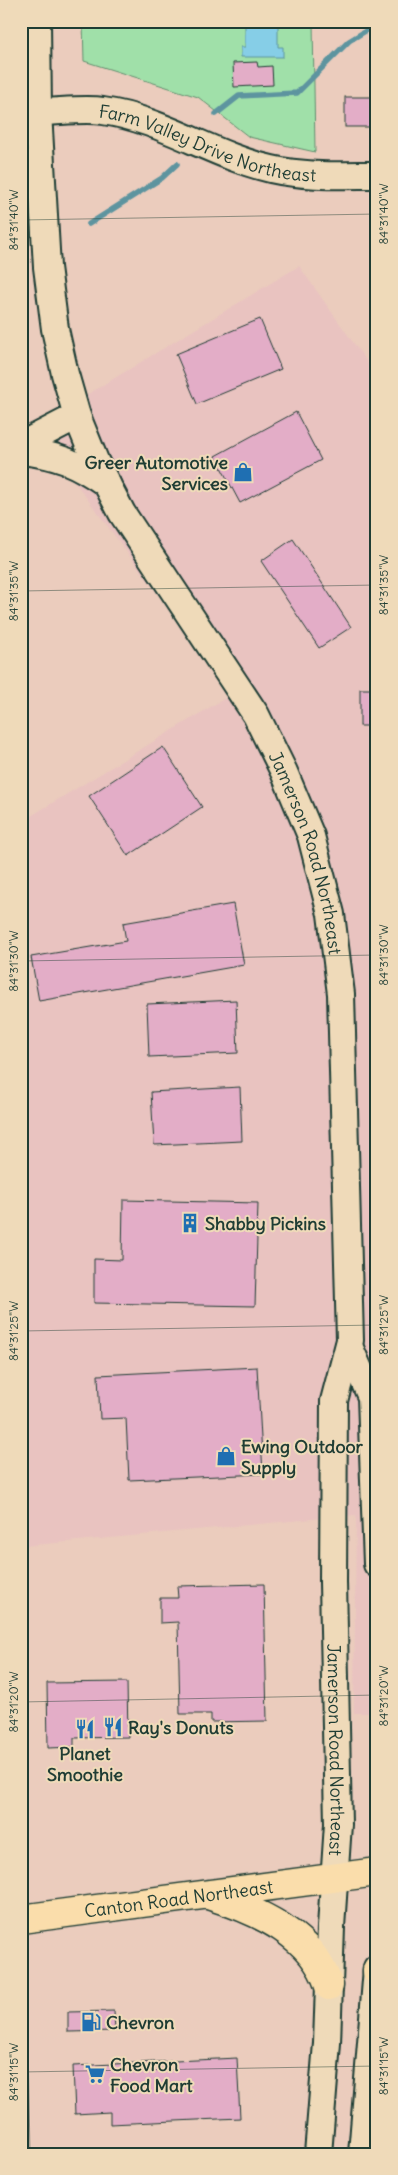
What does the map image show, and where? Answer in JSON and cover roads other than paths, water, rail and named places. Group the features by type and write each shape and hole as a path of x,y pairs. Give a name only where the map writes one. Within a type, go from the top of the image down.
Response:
{"main road":[{"name":"Canton Road Northeast","path":"21,1920 377,1872"},
{"path":"207,1895 238,1905 280,1927 298,1940 325,1972 329,1986"}],"street":[{"name":"Jamerson Road Northeast","path":"37,21 38,112 48,276 55,329 77,416 96,463 131,527 256,715 284,772 311,836 331,914 341,994 349,1346 334,1401 333,1582 338,1824 327,2043 318,2154"},
{"name":"Farm Valley Drive Northeast","path":"38,112 102,110 160,126 217,152 271,169 312,175 377,175"},
{"path":"21,445 77,416"},
{"path":"21,451 42,453 80,466 108,484"},
{"name":"Jamerson Road Northeast","path":"349,1346 371,1397 377,1564"},
{"path":"362,2154 377,1970"}],"water":[{"path":"245,21 278,21 278,47 283,47 283,57 241,57 241,47 245,47"}],"waterway":[{"path":"216,114 239,96 297,93 349,41 377,24"},
{"path":"89,224 162,178 177,164"}],"place":[{"name":"Greer Automotive Services","path":"243,472"},
{"name":"Shabby Pickins","path":"190,1223"},
{"name":"Ewing Outdoor Supply","path":"226,1456"},
{"name":"Ray's Donuts","path":"113,1727"},
{"name":"Planet Smoothie","path":"85,1729"},
{"name":"Chevron","path":"91,2022"},
{"name":"Chevron Food Mart","path":"95,2074"}]}
